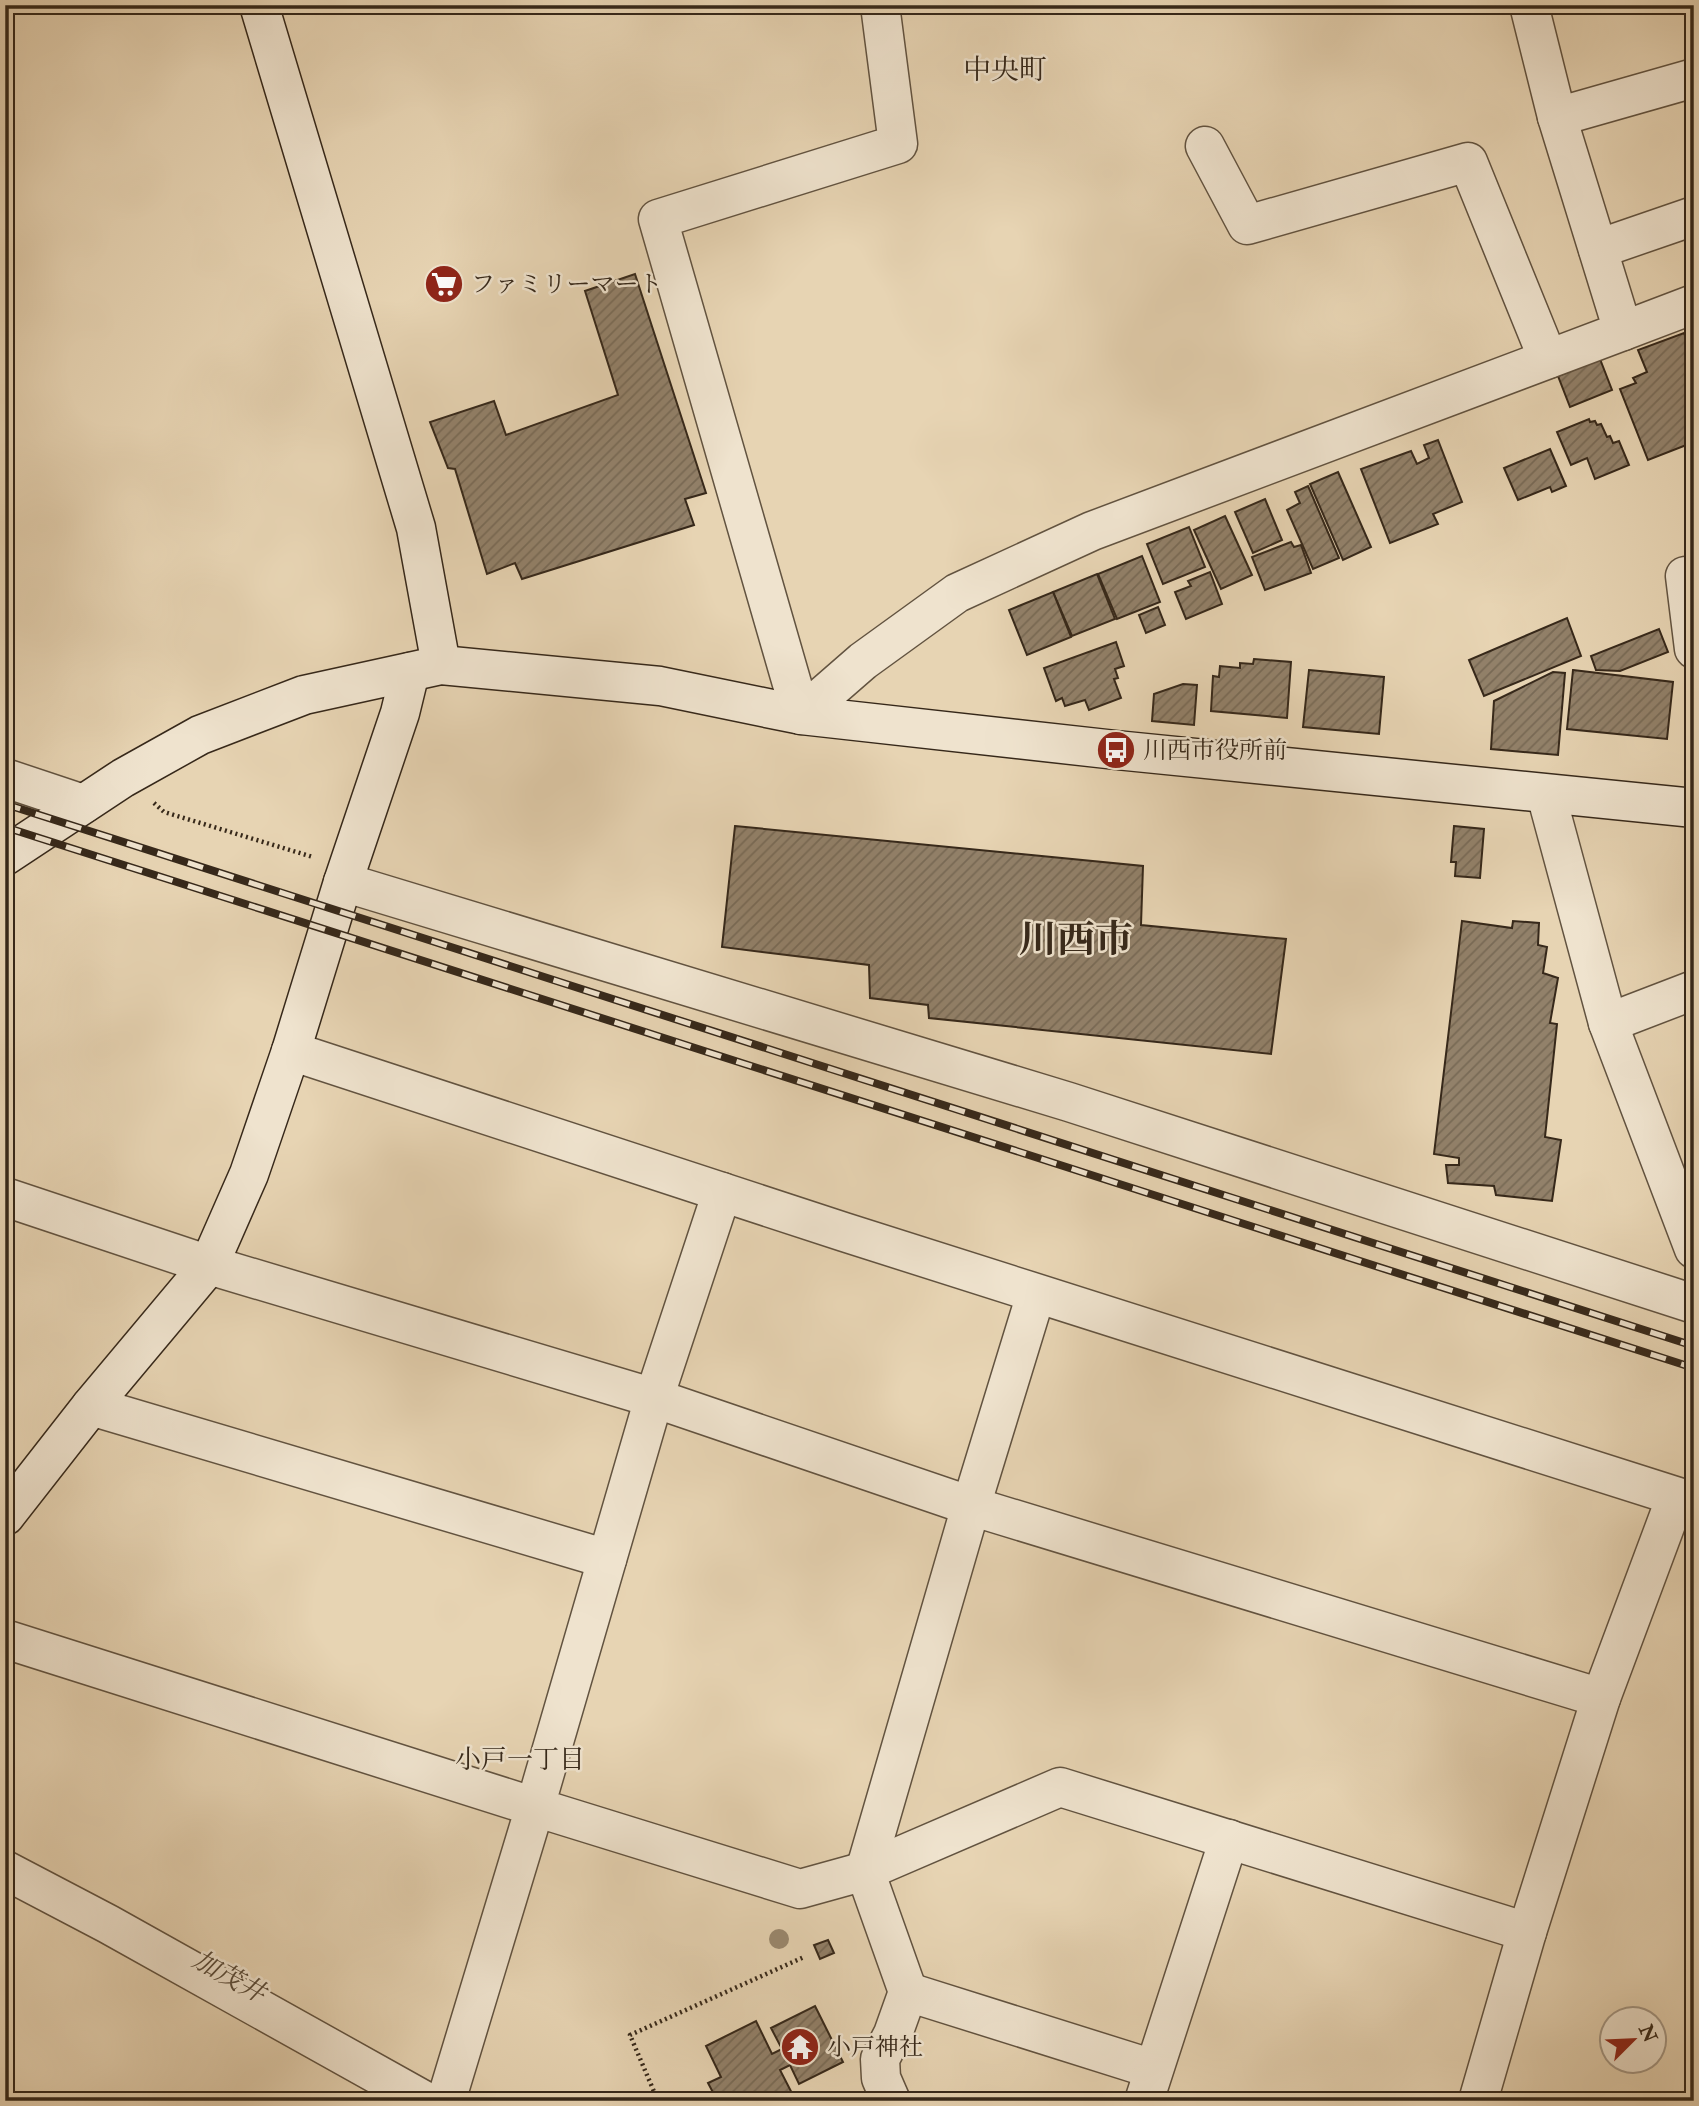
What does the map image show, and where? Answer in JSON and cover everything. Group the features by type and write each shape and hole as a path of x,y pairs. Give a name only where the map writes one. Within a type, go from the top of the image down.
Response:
{"street":[{"path":"5,1516 209,1265 249,1174 292,1051 343,882 400,713 426,668 416,528 259,5"},
{"path":"801,715 658,219 898,144 880,5"},
{"path":"1530,5 1558,117 1623,331"},
{"path":"1558,117 1694,78"},
{"path":"1205,146 1247,225 1468,162 1548,359"},
{"path":"1598,249 1694,216"},
{"path":"801,715 863,661 957,593 1092,531 1694,304"},
{"path":"1685,576 1694,649"},
{"path":"5,856 123,778 200,735 304,695 426,668 660,687 801,715 1694,808"},
{"path":"5,778 83,804"},
{"path":"1546,794 1608,1023 1694,1249"},
{"path":"343,882 1069,1102 1694,1304"},
{"path":"1608,1023 1694,990"},
{"path":"292,1051 1036,1294 1685,1499 1601,1698 1527,1932 1478,2101"},
{"path":"446,2101 654,1398 722,1192"},
{"path":"5,1197 209,1265 654,1398 971,1506 1601,1698"},
{"path":"891,2101 881,2078 880,2059 908,1992 865,1871 1036,1294"},
{"path":"92,1406 607,1559"},
{"path":"5,1639 800,1889 865,1871 1060,1787 1527,1932"},
{"path":"908,1992 1149,2085 1229,1839"},
{"path":"5,1870 108,1924 425,2101"}],"path":[{"path":"123,778 164,812 319,858 343,882"},
{"path":"658,2101 630,2035 804,1958"}],"building":[{"path":"635,274 706,493 685,499 694,525 522,579 515,563 487,574 455,469 448,468 430,422 494,401 506,435 618,395 585,291"},
{"path":"1684,333 1692,355 1694,354 1694,442 1648,460 1620,389 1636,383 1633,378 1647,372 1638,350"},
{"path":"1600,359 1612,390 1570,407 1558,376"},
{"path":"1589,419 1597,425 1601,424 1613,443 1619,441 1629,465 1595,479 1587,458 1571,465 1557,432"},
{"path":"1438,440 1462,502 1433,514 1438,524 1390,543 1361,469 1411,451 1417,464 1429,458 1424,445"},
{"path":"1550,449 1566,486 1552,492 1550,487 1518,500 1504,468"},
{"path":"1338,472 1371,547 1343,560 1310,484"},
{"path":"1308,486 1339,558 1313,569 1287,510 1300,503 1295,492"},
{"path":"1265,499 1282,540 1253,553 1235,512"},
{"path":"1225,516 1252,575 1221,589 1194,530"},
{"path":"1189,527 1205,567 1163,584 1147,544"},
{"path":"1291,542 1294,547 1301,545 1311,573 1265,590 1252,557"},
{"path":"1142,556 1160,602 1117,619 1098,574"},
{"path":"1210,572 1222,604 1186,619 1175,592 1191,586 1188,581"},
{"path":"1097,574 1115,619 1072,636 1053,592"},
{"path":"1053,592 1071,637 1027,655 1009,610"},
{"path":"1158,607 1165,625 1146,633 1139,615"},
{"path":"1567,618 1581,656 1484,696 1469,660"},
{"path":"1659,629 1668,652 1620,671 1596,670 1591,656"},
{"path":"1116,642 1124,666 1115,669 1118,678 1114,679 1121,698 1089,710 1085,700 1065,706 1062,698 1056,701 1044,668"},
{"path":"1254,659 1291,662 1287,718 1211,711 1213,676 1219,677 1220,666 1240,668 1240,663 1253,664"},
{"path":"1309,670 1384,677 1379,734 1303,727"},
{"path":"1573,670 1673,682 1667,739 1567,729"},
{"path":"1553,672 1565,673 1558,755 1491,749 1494,701"},
{"path":"1183,684 1197,685 1194,725 1152,721 1154,694"},
{"path":"735,826 1143,866 1141,925 1286,939 1271,1054 929,1018 928,1005 870,998 869,965 722,947"},
{"path":"1454,826 1484,829 1480,878 1455,876 1456,862 1451,862"},
{"path":"1462,921 1512,928 1513,921 1539,923 1538,945 1547,947 1543,973 1558,978 1550,1023 1557,1024 1545,1137 1561,1140 1552,1201 1496,1195 1494,1186 1448,1183 1446,1165 1459,1165 1459,1158 1434,1154"},
{"path":"828,1940 834,1953 820,1959 814,1945"},
{"path":"815,2006 843,2062 799,2084 790,2065 780,2070 796,2101 730,2101 727,2094 717,2100 708,2083 721,2077 706,2046 756,2021 772,2054 782,2049 771,2028"}],"railway":[{"path":"5,804 1694,1346"},
{"path":"5,827 1694,1368"}],"place":[{"name":"ファミリーマート","path":"444,284"},
{"name":"川西市役所前","path":"1116,750"},
{"name":"小戸神社","path":"800,2047"}],"district":[{"name":"中央町","path":"1005,70"},
{"name":"川西市","path":"1076,940"},
{"name":"小戸一丁目","path":"520,1760"}],"water label":[{"name":"加茂井","path":"229,1977"}]}
